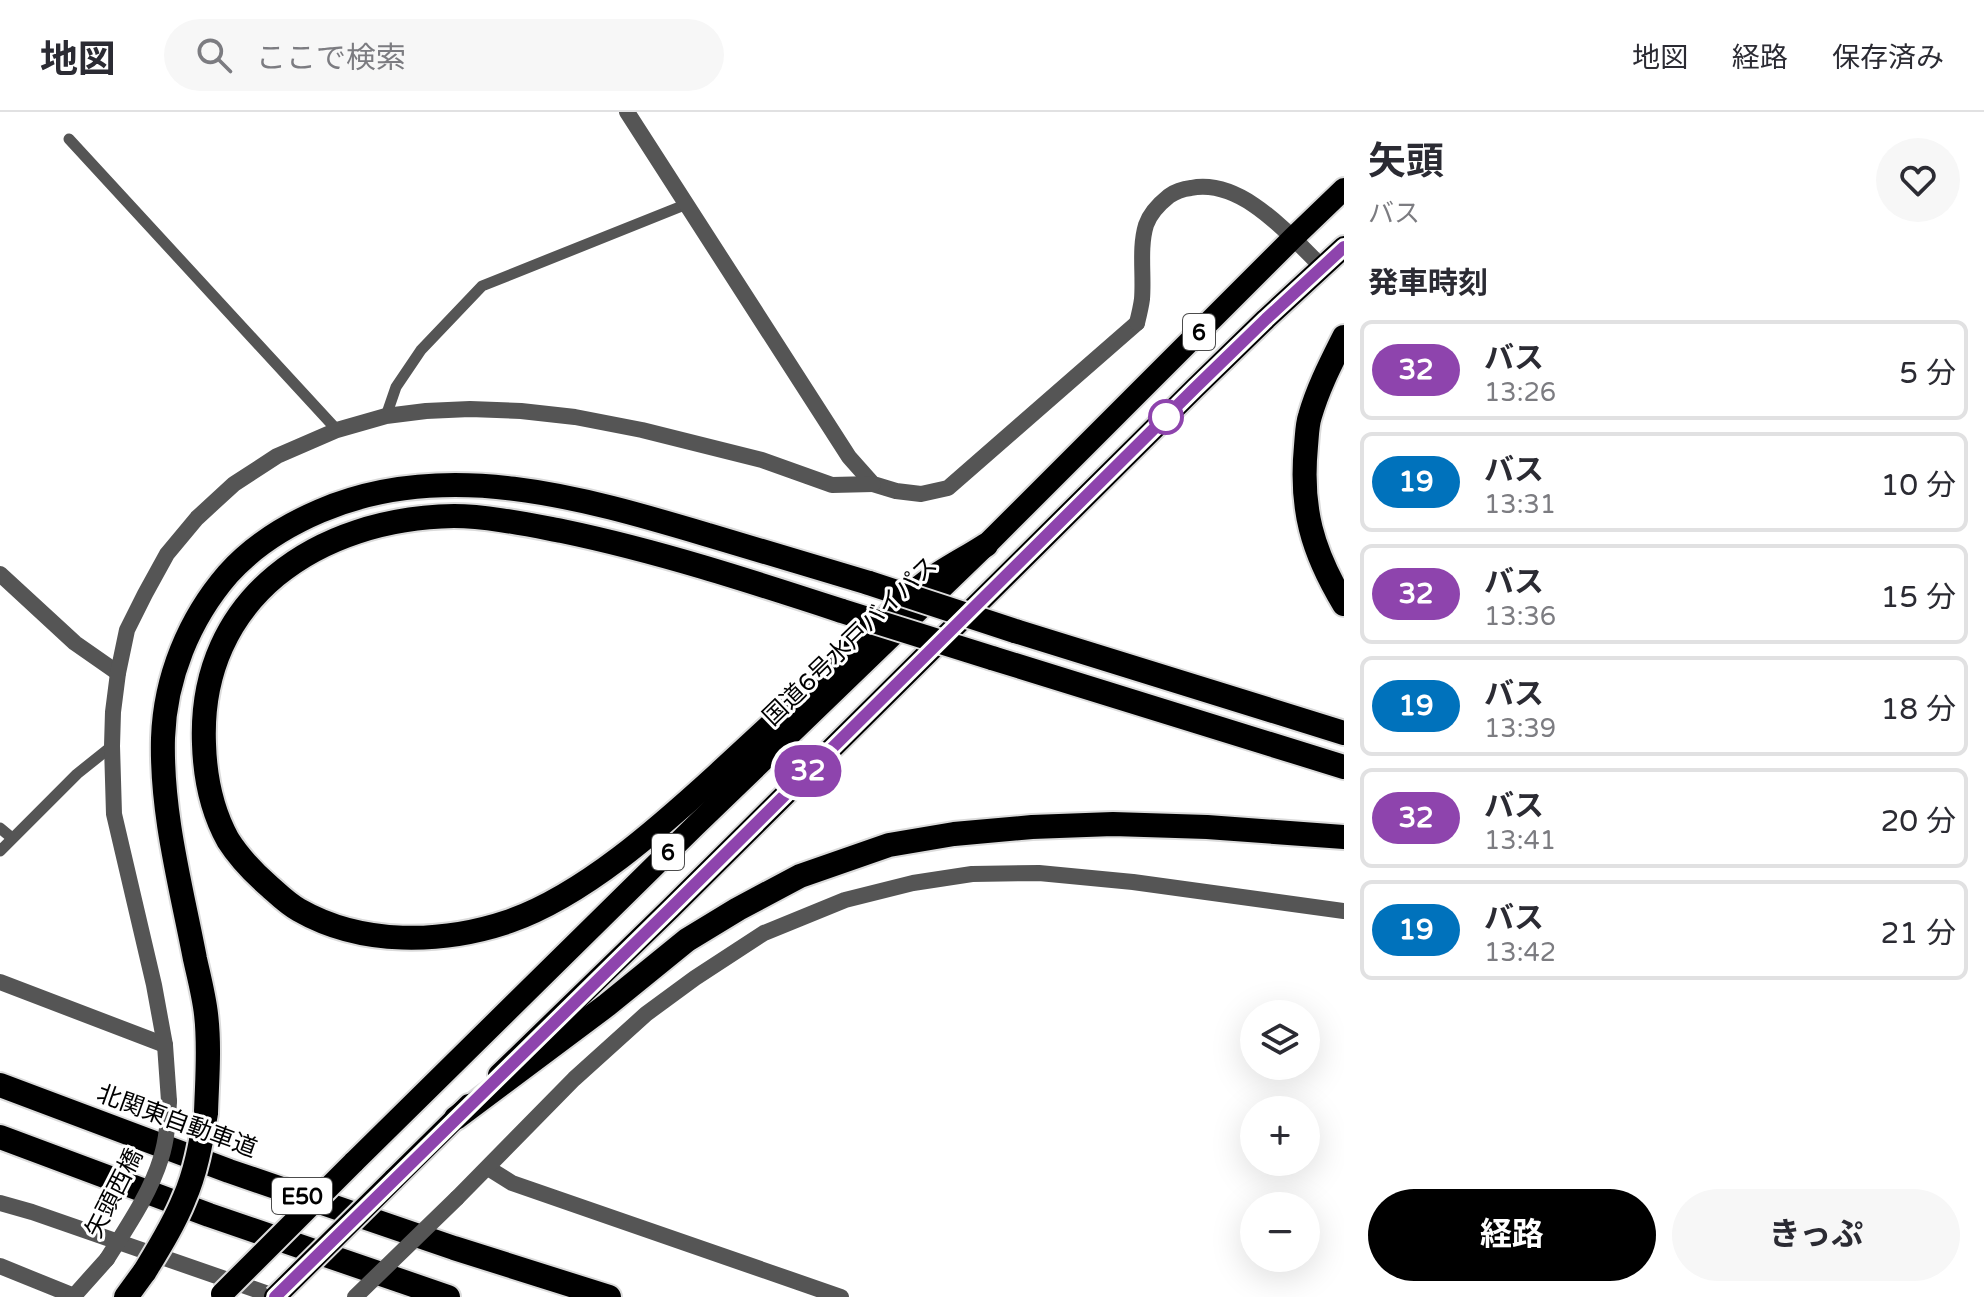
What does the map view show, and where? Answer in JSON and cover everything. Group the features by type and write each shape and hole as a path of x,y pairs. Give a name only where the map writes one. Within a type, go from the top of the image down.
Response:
{"highway":[{"name":"国道6号水戸バイパス","path":"220,1295 651,868 986,545 1344,189"},
{"name":"6","path":"276,1297 1195,388 1344,247"},
{"path":"1344,337 1324,377 1309,419 1304,467 1305,508 1315,546 1344,604"},
{"path":"126,1297 166,1237 185,1198 200,1148 206,1113 206,1013 167,817 163,735 167,697 177,660 193,624 214,591 241,560 272,536 305,518 343,501 385,491 473,484 524,489 630,512 869,583 1344,733"},
{"path":"986,545 924,584 674,815 624,855 546,905 512,920 442,936 399,937 361,934 327,924 294,908 247,867 228,838 212,803 204,760 203,720 219,648 240,612 271,580 310,551 352,532 398,521 457,516 529,524 616,542 703,567 842,611 992,658 1344,767"},
{"path":"456,1118 607,1005 687,940 800,876 889,845 954,834 1113,824 1344,837"},
{"name":"北関東自動車道","path":"0,1085 229,1171 609,1297"},
{"name":"E50","path":"0,1137 209,1215 448,1297"}],"street":[{"path":"627,112 849,457 873,484"},
{"name":"矢頭西橋","path":"74,1296 107,1259 135,1214 161,1158 167,1131 169,1101 165,1045 114,814 112,746 118,673 127,630 167,554 197,518 234,484 277,456 337,430 386,416 470,409 575,417 642,430 762,460 832,485 873,484 921,494 948,488 1137,323 1142,301 1146,224 1157,206 1176,190 1204,185 1229,191 1256,206 1293,238"},
{"path":"1293,238 1322,267"},
{"path":"0,574 75,643 118,673"},
{"path":"355,1297 488,1168 574,1079 646,1014 764,933 845,900 913,883 972,874 1039,873 1149,884 1344,911"},
{"path":"0,982 165,1045"},
{"path":"488,1168 512,1183 841,1297"},
{"path":"0,1203 276,1297"},
{"path":"0,1266 74,1296"}],"lane":[{"path":"69,139 337,430"},
{"path":"386,416 396,387 421,350 482,286 687,204"},
{"path":"0,851 77,774 112,746"},
{"path":"0,828 12,838"}],"bus line":[{"name":"32","path":"275,1297 1195,388 1344,247"}]}
